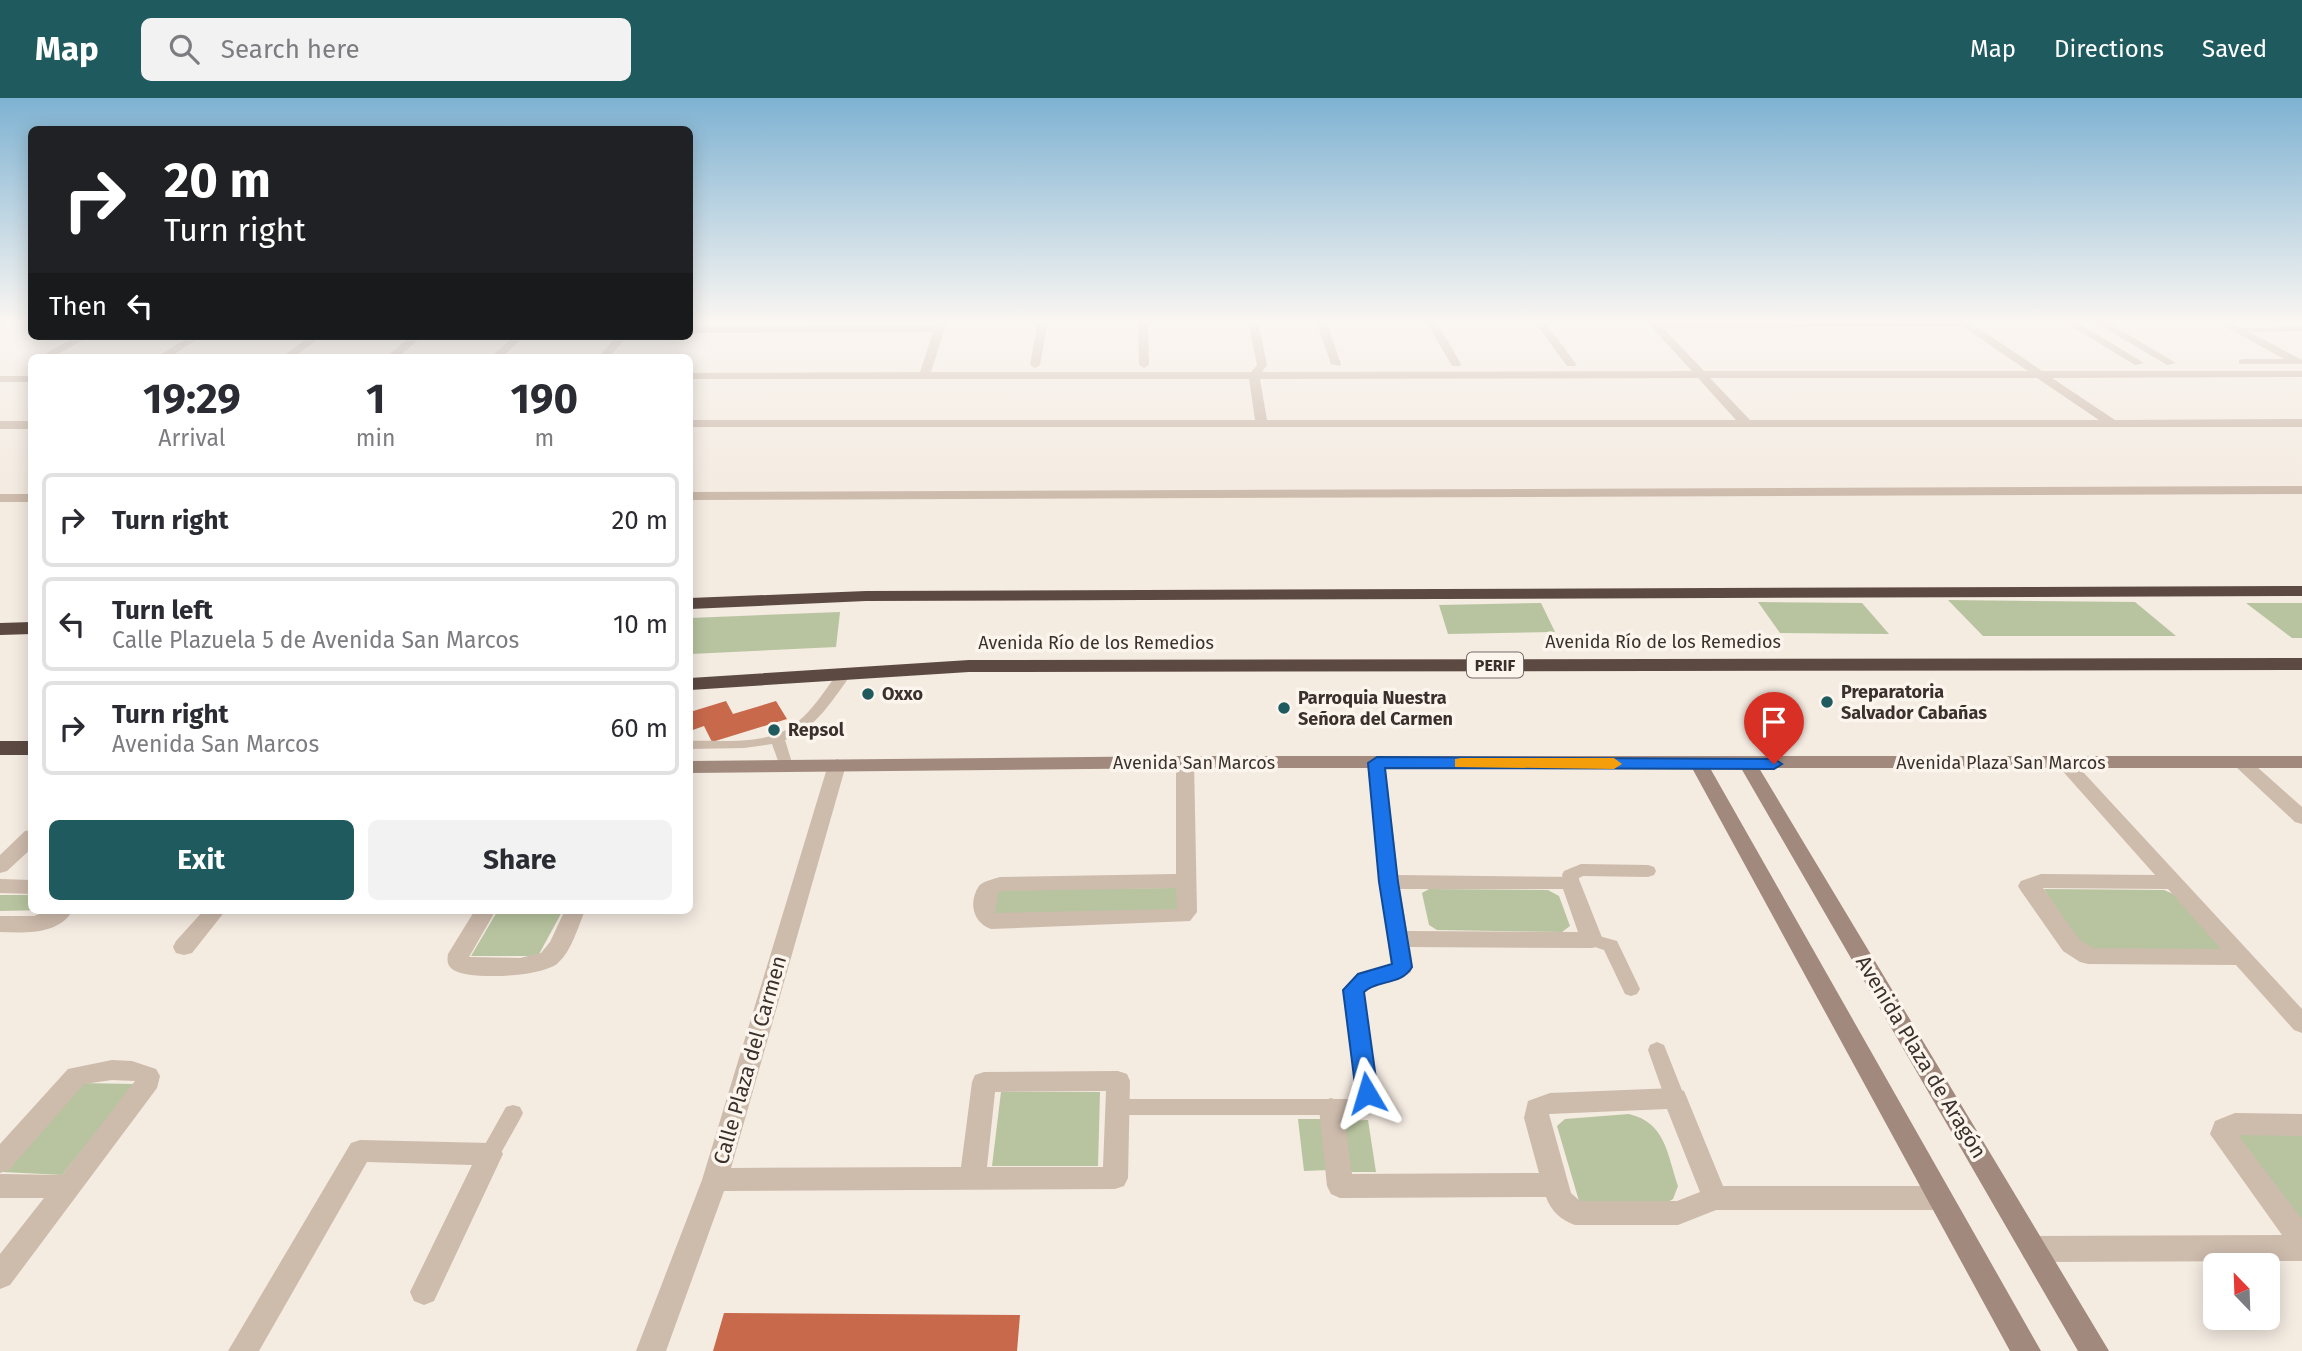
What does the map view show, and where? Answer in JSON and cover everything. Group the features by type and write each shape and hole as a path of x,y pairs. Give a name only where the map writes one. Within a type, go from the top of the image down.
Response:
{"highway":[{"path":"693,604 866,596 2302,591"},
{"path":"0,629 28,628"},
{"name":"Avenida Río de los Remedios","path":"693,684 969,666 2302,664"},
{"path":"0,748 28,748"}],"street":[{"path":"1255,379 1262,425"},
{"path":"1706,379 1745,422"},
{"path":"2051,379 2113,423"},
{"path":"693,424 2302,422"},
{"path":"0,425 28,425"},
{"path":"693,496 2302,490"},
{"path":"0,498 28,498"},
{"path":"1185,762 1187,912 1179,918 991,921 984,915 988,890 1000,884 1186,881"},
{"name":"Avenida San Marcos","path":"693,766 1185,762 1699,764"},
{"path":"2241,762 2302,818"},
{"name":"Avenida Plaza San Marcos","path":"1699,764 2302,762"},
{"path":"1377,763 1389,882 1402,967"},
{"path":"2065,763 2302,1024"},
{"path":"1699,764 2026,1351"},
{"name":"Avenida Plaza de Aragón","path":"1748,764 2094,1351"},
{"name":"Calle Plaza del Carmen","path":"651,1351 715,1180 837,765"},
{"path":"0,866 28,840"},
{"path":"2172,882 2041,881 2028,886 2071,945 2088,956 2241,957"},
{"path":"1389,882 1571,882 1592,940 1397,939"},
{"path":"0,886 28,887"},
{"path":"0,925 41,923 59,914"},
{"path":"184,947 213,914"},
{"path":"484,914 459,954 458,962 461,964 530,966 544,962 552,956 573,914"},
{"path":"0,1162 76,1076 94,1071 139,1072 148,1076 145,1088 0,1276"},
{"path":"715,1180 1115,1178 1118,1081 984,1082 973,1178"},
{"path":"1715,1198 1675,1098 1543,1104 1535,1113 1560,1200 1568,1210 1582,1214 1678,1213 1715,1198 1940,1198"},
{"path":"1331,1108 1340,1186 1556,1185"},
{"path":"2302,1125 2235,1124 2224,1129 2223,1134 2302,1241"},
{"path":"243,1351 360,1151 490,1154 424,1292"},
{"path":"0,1186 69,1187"},
{"path":"2034,1249 2302,1248"}],"lane":[{"path":"693,744 740,744 777,737 796,730 846,672"},
{"path":"777,737 786,766"},
{"path":"1571,882 1570,875 1581,870 1648,871"},
{"path":"1592,940 1611,946 1631,989"},
{"path":"1118,1107 1353,1107 1367,1093 1353,990 1365,979 1392,974 1402,967"},
{"path":"1657,1050 1675,1098"},
{"path":"490,1154 513,1113"}],"green space":[{"path":"1948,600 2135,602 2176,636 1983,636"},
{"path":"1758,602 1862,603 1889,634 1780,633"},
{"path":"1541,603 1555,632 1448,634 1439,605"},
{"path":"2246,603 2302,603 2302,638 2292,638"},
{"path":"840,612 836,647 693,654 693,618"},
{"path":"1177,888 1177,914 991,915 994,889"},
{"path":"1429,889 1548,890 1559,896 1570,926 1562,932 1437,930 1429,925 1422,893"},
{"path":"2044,889 2164,890 2178,896 2224,947 2220,951 2090,951 2079,946"},
{"path":"0,895 28,895 28,910 0,911"},
{"path":"496,914 561,914 538,956 471,956"},
{"path":"78,1083 135,1084 62,1175 3,1172"},
{"path":"1001,1092 1100,1092 1098,1166 992,1166"},
{"path":"1629,1114 1651,1125 1663,1141 1678,1186 1673,1199 1665,1204 1591,1206 1579,1201 1557,1126 1565,1119"},
{"path":"1298,1119 1322,1119 1329,1170 1304,1171"},
{"path":"1368,1120 1376,1172 1350,1172 1343,1121"},
{"path":"2302,1133 2302,1223 2233,1134"}],"building":[{"path":"726,701 733,714 776,701 787,719 712,742 704,726 693,730 693,711"},
{"path":"724,1313 1020,1315 1017,1351 713,1351"}],"slow traffic":[{"path":"1461,763 1614,764"}],"place":[{"name":"Oxxo","path":"868,694"},
{"name":"Preparatoria Salvador Cabañas","path":"1827,702"},
{"name":"Parroquia Nuestra Señora del Carmen","path":"1284,708"},
{"name":"Repsol","path":"774,730"}],"route":[{"path":"1367,1093 1353,990 1365,979 1392,974 1402,967 1389,882 1377,763 1774,764"}]}
